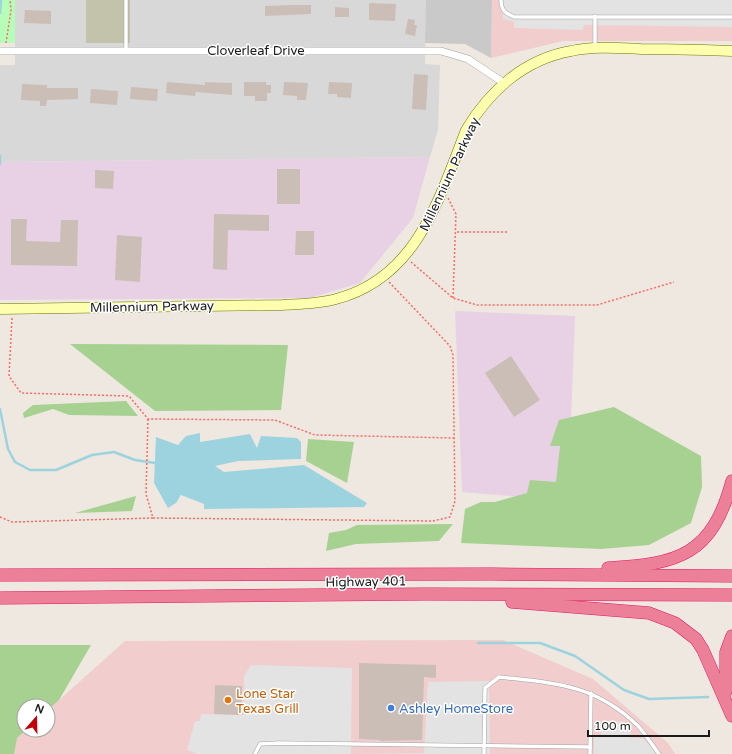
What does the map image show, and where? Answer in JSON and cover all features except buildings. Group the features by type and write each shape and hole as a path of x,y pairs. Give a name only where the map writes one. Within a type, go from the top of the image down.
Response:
{"highway":[{"path":"492,574 633,566 656,563 678,557 693,549 714,527 724,508 732,481"},
{"name":"Highway 401","path":"0,575 492,574 732,576"},
{"path":"425,594 632,611 663,618 676,623 696,639 703,650 728,702 732,716"},
{"name":"Highway 401","path":"0,598 425,594 732,594"},
{"path":"728,702 725,664 726,652 732,636"}],"street":[{"name":"Millennium Parkway","path":"0,309 309,303 337,299 366,287 383,276 405,257 430,219 466,130 480,108 504,83 526,67 552,56 572,50 595,48 732,51"},
{"name":"Cloverleaf Drive","path":"3,51 441,51 468,59 504,83"}],"lane":[{"path":"126,0 126,51"},
{"path":"501,0 502,9 505,13 514,17 732,16"},
{"path":"595,16 595,48"},
{"path":"484,754 485,688 499,677 558,683 591,693 613,706 637,726 659,754"},
{"path":"590,754 591,693"},
{"path":"255,754 260,744 279,743 590,747"}],"path":[{"path":"3,51 11,10 10,0"},
{"path":"444,187 456,214 453,298"},
{"path":"456,232 509,232"},
{"path":"405,257 453,298 477,305 597,305 674,282"},
{"path":"0,517 12,522 153,518 433,521 450,517 455,501 453,355 450,346 383,276"},
{"path":"12,308 9,376 21,393 129,396 148,419 146,494 153,518"},
{"path":"148,419 275,420 315,435 454,438"}],"shaded area":[{"path":"15,0 86,0 86,43 130,43 130,0 426,0 425,64 440,65 438,130 430,157 1,162 0,173 0,65 15,65"},
{"path":"86,0 130,0 130,43 86,43"},
{"path":"426,0 492,0 491,58 465,44 425,43"},
{"path":"492,0 732,0 732,41 563,41 491,58"},
{"path":"503,0 732,0 732,27 584,25 583,30 514,28 514,22 503,19"},
{"path":"430,157 413,218 360,283 310,298 0,300 0,162"},
{"path":"455,311 575,316 568,501 462,492"},
{"path":"503,640 593,679 668,743 675,754 0,754 17,738 56,738 56,703 125,641"},
{"path":"251,665 352,668 351,754 197,754 187,750 195,721 200,721 201,714 244,715 244,676"},
{"path":"489,681 490,754 351,754 424,753 428,682"},
{"path":"605,721 624,722 624,729 631,730 630,738 643,738 657,754 594,754 594,737 601,737 601,729 605,729"}],"green space":[{"path":"0,0 15,0 15,43 0,43"},
{"path":"70,344 288,345 281,410 155,411"},
{"path":"126,401 138,416 69,415 53,409 24,418 23,413 33,405"},
{"path":"614,407 701,456 702,487 691,523 649,545 601,549 461,543 465,509 481,502 495,502 527,493 530,480 556,482 560,446 550,446 559,420"},
{"path":"308,439 354,442 347,483 306,461"},
{"path":"136,496 132,511 75,513"},
{"path":"453,524 439,541 356,544 326,551 329,533 346,530 357,525"},
{"path":"0,645 91,645 56,703 56,698 16,698 17,738 14,754 0,754"}],"water":[{"path":"200,433 200,442 250,434 257,448 261,436 297,438 301,442 301,459 238,461 215,466 224,472 304,465 367,503 364,507 204,509 204,504 181,495 176,503 168,508 154,483 156,437 178,445 186,436"}],"waterway":[{"path":"0,13 1,0"},
{"path":"0,156 0,164"},
{"path":"0,409 8,449 15,462 30,470 56,470 92,455 114,452 135,460 155,463"},
{"path":"478,643 540,643 575,656 624,690 649,699 708,697"}],"place":[{"name":"Lone Star Texas Grill","path":"228,700"},
{"name":"Ashley HomeStore","path":"391,708"}]}
